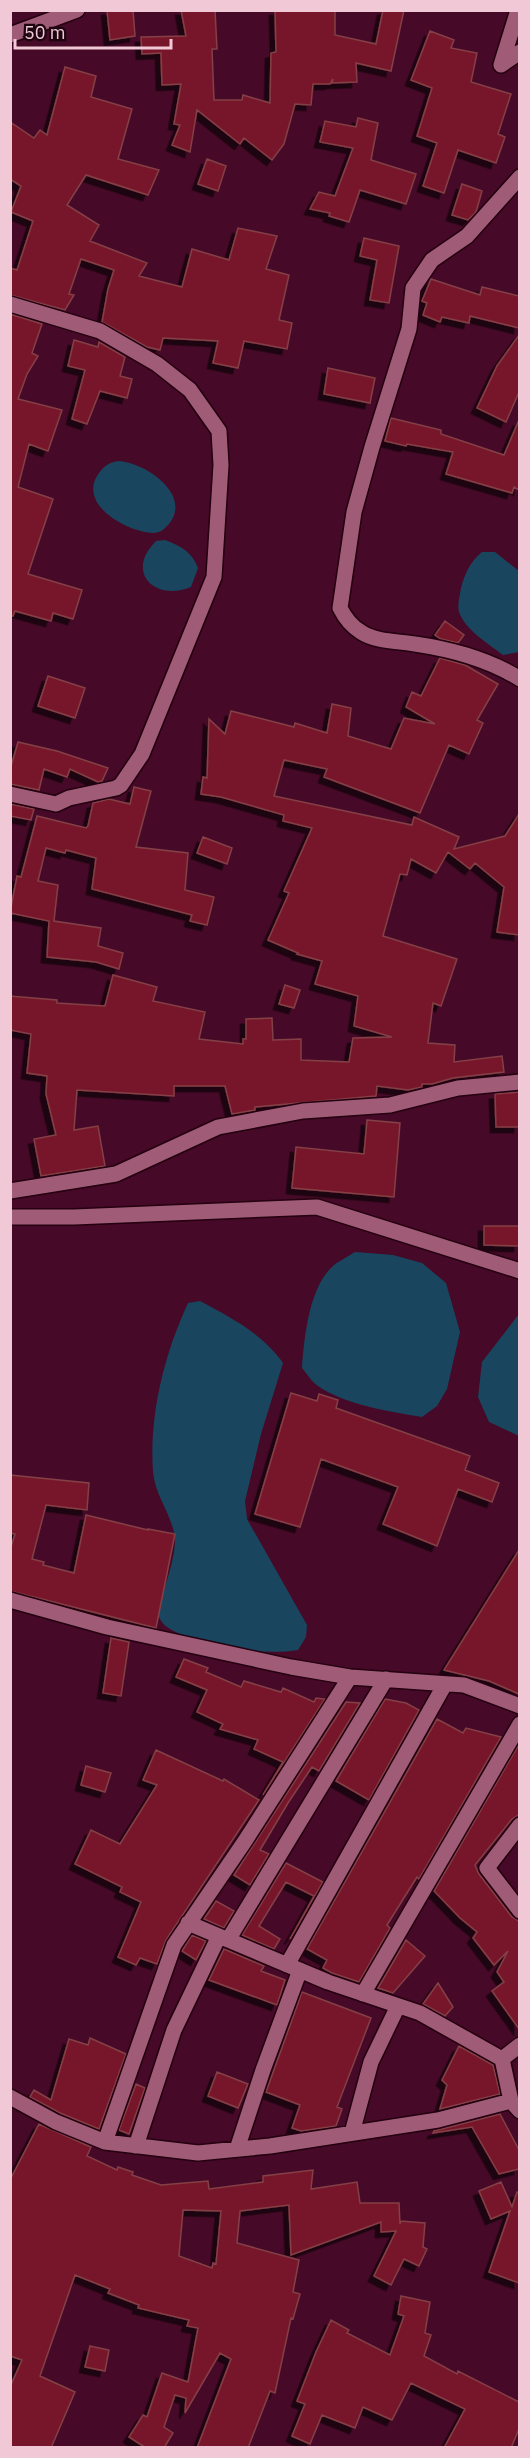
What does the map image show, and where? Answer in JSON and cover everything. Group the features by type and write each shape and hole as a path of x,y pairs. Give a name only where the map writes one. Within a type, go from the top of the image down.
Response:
{"street":[{"path":"10,35 77,10"},
{"path":"518,10 501,65 519,52"},
{"path":"519,177 467,236 432,260 413,288 409,329 354,512 340,608 347,621 362,633 385,640 449,651 519,679"},
{"path":"10,794 56,804 69,798 116,788 122,784 142,754 214,577 221,465 219,431 190,390 156,364 100,331 11,308"},
{"path":"10,1191 116,1174 219,1127 303,1111 390,1105 458,1088 519,1082"},
{"path":"10,1217 74,1217 317,1207 519,1271"},
{"path":"10,1600 107,1627 291,1667 350,1677 464,1685 519,1706"},
{"path":"105,2142 174,1945 245,1841 350,1677"},
{"path":"136,2146 174,2030 223,1938 386,1680"},
{"path":"237,2149 293,1967 445,1684"},
{"path":"363,1994 519,1724"},
{"path":"519,1825 487,1868 519,1911"},
{"path":"10,2097 56,2122 105,2142 198,2153 352,2133 515,2106 502,2059 420,2013 293,1967 188,1923"},
{"path":"352,2133 370,2062 398,2006"},
{"path":"502,2059 519,2045"}],"water":[{"path":"118,461 152,473 170,491 175,502 175,513 169,524 162,530 153,533 130,528 118,522 99,505 94,495 94,484 103,468"},
{"path":"165,540 185,550 196,562 198,568 191,587 178,591 166,591 148,582 143,564 147,553 156,541"},
{"path":"482,552 495,552 519,571 519,652 503,655 472,631 459,612 458,606 464,577 471,564"},
{"path":"355,1252 393,1255 422,1263 446,1283 460,1332 447,1389 437,1406 422,1417 396,1413 340,1398 316,1384 302,1368 309,1314 318,1288 332,1267"},
{"path":"200,1301 256,1335 283,1363 261,1434 245,1501 247,1519 307,1625 306,1637 298,1650 249,1651 212,1645 167,1627 156,1612 170,1572 175,1540 172,1524 154,1480 152,1451 156,1407 165,1364 179,1323 188,1303"},
{"path":"519,1314 519,1436 489,1422 478,1397 482,1362"}],"building":[{"path":"107,10 133,10 135,36 110,40"},
{"path":"181,10 215,10 217,49 212,49 214,100 242,100 243,95 270,103 271,53 276,52 275,10 335,10 335,35 376,44 383,10 404,10 391,71 356,63 357,82 332,83 333,79 330,84 313,84 311,105 295,104 284,144 272,160 244,138 240,144 197,110 190,152 172,145 180,125 174,124 181,84 162,85 161,53 142,54 141,37 186,36"},
{"path":"430,31 454,40 451,48 477,53 471,82 511,94 498,134 505,137 496,163 458,150 444,193 423,186 437,143 417,136 432,88 411,80"},
{"path":"65,67 96,76 91,97 132,109 118,159 159,170 148,195 86,175 67,205 99,225 90,241 147,263 139,276 182,287 192,249 229,260 238,228 277,236 266,269 289,275 279,320 292,323 287,349 244,341 238,368 213,363 218,341 163,338 160,350 147,347 102,322 114,270 81,259 69,294 74,295 65,310 10,295 10,268 17,270 33,221 11,212 21,186 10,179 10,122 34,138 40,130 47,135"},
{"path":"358,118 378,123 371,160 416,174 406,204 360,190 349,222 329,216 330,213 310,209 319,192 335,196 353,148 320,142 325,121 356,127"},
{"path":"207,159 226,166 218,191 198,184"},
{"path":"462,184 482,191 476,212 468,220 452,215"},
{"path":"364,238 399,246 389,303 370,300 377,260 360,256"},
{"path":"431,279 480,295 482,287 519,296 519,328 470,316 469,323 442,317 440,322 423,315 427,303 422,301"},
{"path":"10,314 42,324 32,353 38,356 27,374 18,399 62,410 48,451 29,444 18,487 53,499 28,574 82,590 73,619 53,613 51,621 15,611 13,616 10,616"},
{"path":"519,335 519,392 506,422 477,408 497,366"},
{"path":"74,340 98,347 99,342 125,357 120,376 132,379 127,398 100,391 87,424 72,419 85,370 68,366"},
{"path":"328,368 375,378 370,403 324,394"},
{"path":"391,418 441,430 441,434 504,455 519,420 519,490 514,487 512,493 446,474 453,452 385,441"},
{"path":"445,621 464,635 458,643 441,639 435,635"},
{"path":"440,658 465,665 498,684 477,720 483,723 469,754 449,745 420,813 324,777 327,769 284,760 274,796 412,825 414,817 459,837 454,849 505,836 519,814 519,935 497,932 504,887 475,863 470,869 448,852 436,873 411,859 407,875 400,874 383,936 457,959 441,1006 433,1003 428,1043 455,1045 454,1062 502,1056 504,1072 453,1078 432,1084 422,1084 422,1087 408,1090 377,1086 376,1096 255,1107 255,1110 232,1114 225,1086 174,1086 174,1096 77,1090 74,1130 98,1126 105,1166 41,1176 34,1139 56,1135 46,1094 47,1076 27,1073 31,1034 10,1030 10,996 57,1000 57,1003 105,1006 113,975 157,987 153,1001 205,1012 199,1039 243,1044 243,1039 246,1039 246,1019 272,1018 273,1040 301,1039 301,1060 349,1062 353,1038 392,1037 354,1026 358,996 315,984 322,961 297,954 268,940 289,893 284,891 312,828 283,821 284,815 221,797 201,794 203,777 207,778 209,719 225,734 231,711 294,727 295,723 327,733 332,704 351,708 348,736 391,749 404,718 435,724 406,707 412,692 421,696"},
{"path":"48,676 85,688 75,718 38,706"},
{"path":"18,742 57,751 108,768 102,781 98,782 70,769 67,777 44,769 39,790 10,784 10,770"},
{"path":"134,787 151,791 136,847 188,853 185,890 214,897 207,925 190,921 192,915 92,889 96,858 66,850 65,853 46,848 38,881 58,885 54,921 101,928 98,946 123,953 119,969 96,962 47,957 49,921 10,913 17,876 21,877 37,816 86,828 93,803 109,799 130,804"},
{"path":"10,804 34,809 31,820 10,816"},
{"path":"203,837 232,848 227,864 197,853"},
{"path":"285,985 300,990 294,1008 279,1004"},
{"path":"519,1092 519,1127 496,1127 495,1094"},
{"path":"367,1120 400,1123 394,1197 292,1188 296,1147 364,1154"},
{"path":"484,1226 519,1226 519,1246 484,1245"},
{"path":"291,1393 317,1401 319,1394 338,1400 336,1408 470,1456 465,1470 499,1483 492,1502 458,1489 437,1546 383,1524 398,1487 321,1459 300,1527 255,1514"},
{"path":"10,1475 89,1483 87,1510 46,1505 32,1559 44,1562 43,1565 74,1573 86,1515 175,1534 156,1628 10,1591 10,1550 15,1534 10,1533"},
{"path":"519,1550 519,1694 489,1681 444,1670"},
{"path":"111,1638 129,1642 121,1696 103,1693"},
{"path":"184,1659 208,1668 206,1672 241,1687 244,1681 281,1692 283,1688 314,1702 316,1698 325,1699 263,1795 283,1762 254,1749 258,1740 220,1729 223,1724 197,1712 207,1690 176,1677"},
{"path":"385,1699 406,1703 419,1710 369,1800 336,1781"},
{"path":"346,1702 360,1703 319,1771 312,1767 288,1803 260,1850 269,1854 250,1885 234,1875"},
{"path":"437,1719 463,1733 466,1728 501,1737 419,1879 417,1877 387,1925 390,1928 359,1982 332,1973 323,1968 327,1960 307,1949"},
{"path":"519,1744 519,1815 512,1819 475,1865 479,1874 512,1917 519,1921 519,2029 492,1991 504,1982 497,1972 508,1951 494,1965 473,1938 477,1932 434,1891"},
{"path":"156,1750 223,1781 224,1779 259,1800 166,1940 157,1964 140,1958 136,1965 118,1957 141,1902 120,1892 122,1887 75,1864 91,1830 120,1844 157,1785 143,1780"},
{"path":"86,1766 111,1773 105,1792 81,1785"},
{"path":"286,1863 323,1882 290,1939 314,1896 286,1882 259,1926 280,1939 274,1949 242,1935"},
{"path":"216,1901 234,1911 224,1928 204,1919"},
{"path":"192,1935 206,1941 196,1960 182,1951"},
{"path":"406,1940 425,1956 393,1993 378,1988"},
{"path":"224,1949 264,1966 261,1971 285,1980 277,2005 209,1980"},
{"path":"438,1983 453,2007 445,2016 423,2004"},
{"path":"302,1992 371,2018 337,2107 342,2109 336,2126 301,2131 292,2128 300,2105 266,2092"},
{"path":"90,2038 126,2054 99,2129 60,2113 30,2097 34,2090 51,2100 69,2039 88,2045"},
{"path":"459,2046 493,2065 500,2094 440,2109 447,2085 442,2080"},
{"path":"217,2072 248,2084 238,2108 208,2096"},
{"path":"136,2084 145,2088 129,2134 119,2130"},
{"path":"500,2114 519,2150 519,2169 499,2174 472,2127 433,2133 434,2131"},
{"path":"39,2124 91,2147 87,2156 117,2170 118,2167 133,2172 132,2175 161,2185 208,2181 209,2189 263,2182 263,2176 313,2170 311,2189 357,2182 360,2203 399,2203 400,2224 401,2221 425,2223 423,2247 427,2249 419,2266 404,2259 391,2285 374,2276 396,2231 381,2232 381,2222 291,2255 289,2205 240,2211 237,2243 299,2260 293,2292 300,2294 293,2319 291,2318 275,2393 270,2391 248,2448 197,2448 231,2359 220,2353 185,2413 186,2398 175,2395 164,2427 173,2433 164,2448 146,2448 129,2437 143,2415 147,2417 162,2373 188,2382 198,2328 187,2326 189,2320 138,2308 139,2305 108,2293 110,2289 75,2275 40,2376 75,2392 51,2448 10,2448 10,2387 22,2360 10,2356 10,2180","holes":["183,2210 221,2211 216,2264 213,2263 212,2268 179,2256"]},
{"path":"501,2182 512,2207 517,2192 519,2193 519,2283 489,2272 510,2211 491,2219 479,2191"},
{"path":"401,2296 430,2302 425,2333 431,2335 424,2356 457,2374 458,2371 519,2402 519,2429 511,2448 444,2448 465,2409 411,2383 392,2420 363,2407 355,2428 322,2415 310,2444 292,2436 305,2404 297,2401 331,2320 349,2330 347,2333 390,2355 404,2316 398,2314"},
{"path":"90,2346 109,2350 105,2371 85,2367"}]}
